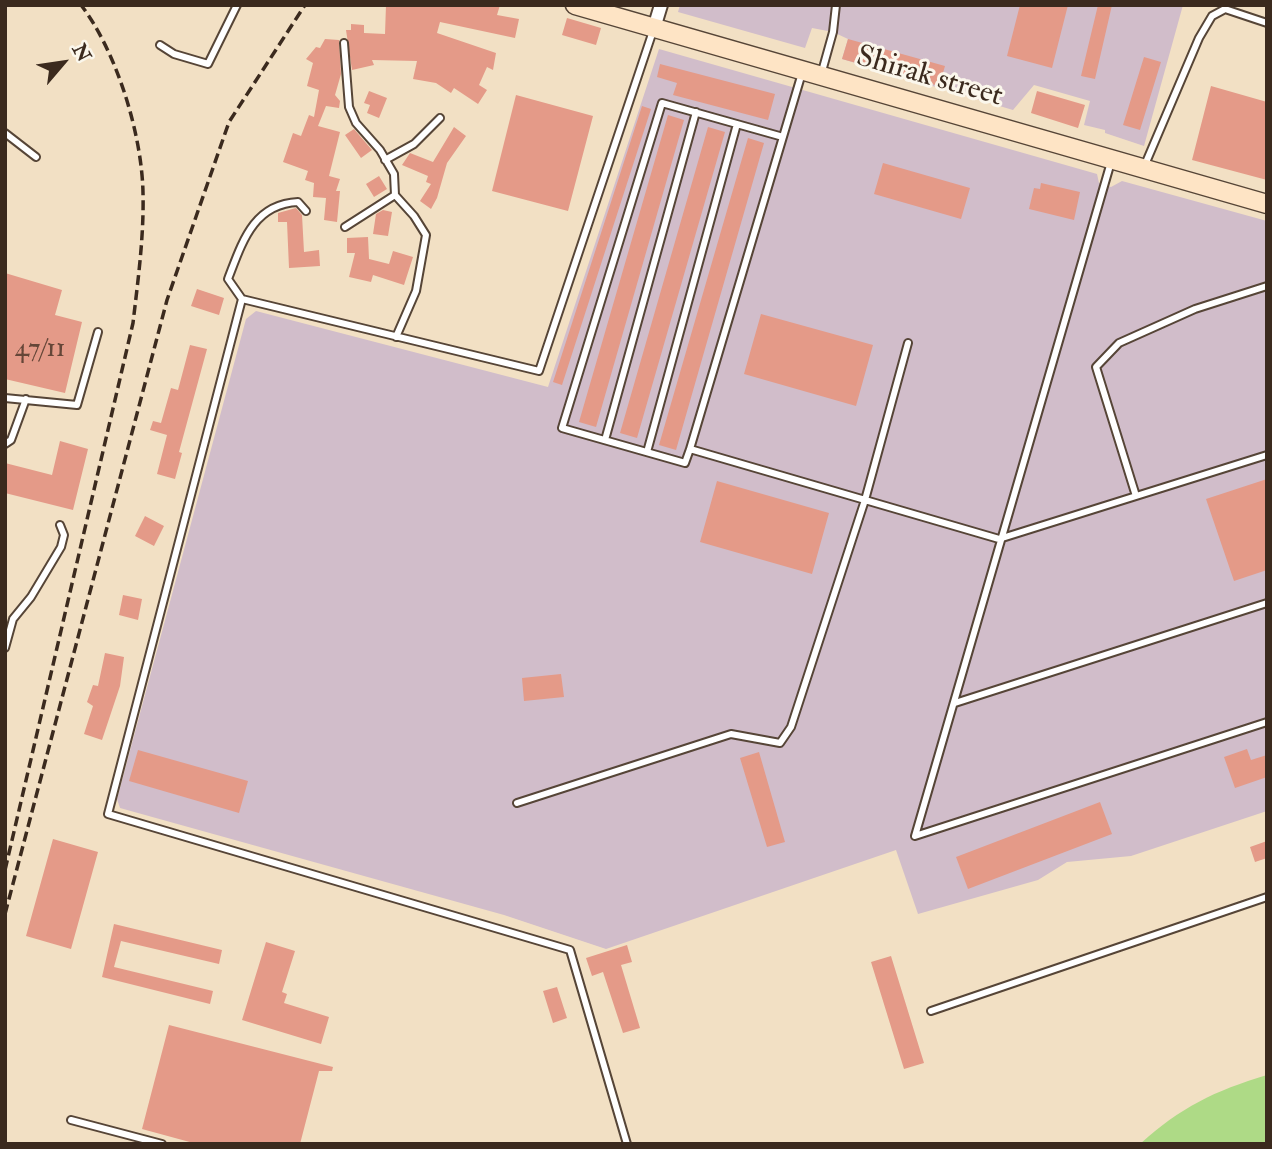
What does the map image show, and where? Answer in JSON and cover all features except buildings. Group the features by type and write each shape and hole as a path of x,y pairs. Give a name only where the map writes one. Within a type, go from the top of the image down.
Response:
{"main road":[{"name":"Shirak street","path":"576,5 657,18"},
{"name":"Shirak street","path":"596,5 657,18 803,67 1112,157 1267,197"},
{"name":"Shirak street","path":"1145,166 1267,204"}],"lane":[{"path":"160,45 174,54 208,64 237,5"},
{"path":"822,72 833,32 836,5"},
{"path":"1145,166 1199,38 1212,16 1225,9 1267,23"},
{"path":"306,211 298,202 284,202 263,211 245,236 228,279 242,299 539,371 657,18"},
{"path":"344,43 349,107 356,123 394,174 395,195 414,216 426,235 415,291 396,337"},
{"path":"783,137 662,103 562,428 685,463 783,137 803,67"},
{"path":"605,440 696,113"},
{"path":"385,160 414,144 440,118"},
{"path":"647,452 737,124"},
{"path":"5,133 36,157"},
{"path":"1112,157 999,539 956,703 915,836 1267,722"},
{"path":"345,228 395,195"},
{"path":"1136,496 1096,366 1118,343 1195,309 1267,286"},
{"path":"242,299 108,814 570,950 626,1144"},
{"path":"5,398 77,405 98,332"},
{"path":"517,803 732,734 780,743 791,727 864,500 908,343"},
{"path":"5,444 11,440 26,400"},
{"path":"690,449 999,539 1267,455"},
{"path":"5,648 13,619 31,597 61,547 64,536 61,525"},
{"path":"956,703 1267,603"},
{"path":"931,1011 1267,897"},
{"path":"71,1120 162,1144"}],"shaded area":[{"path":"680,5 1183,5 1144,146 1105,133 1105,130 1084,125 1090,101 1034,85 1013,110 842,59 848,39 833,32 812,28 805,48 678,12"},
{"path":"659,49 1097,174 1099,183 1111,187 1122,181 1267,221 1267,811 1131,856 1067,862 1038,880 918,914 896,850 606,949 504,915 120,808 117,799 246,319 256,311 548,387"}],"green space":[{"path":"1267,1075 1267,1144 1140,1144 1184,1110 1231,1087"}],"railway":[{"path":"5,870 133,323 143,226 142,170 125,95 106,46 81,5"},
{"path":"5,914 167,300 229,122 305,5"}]}
